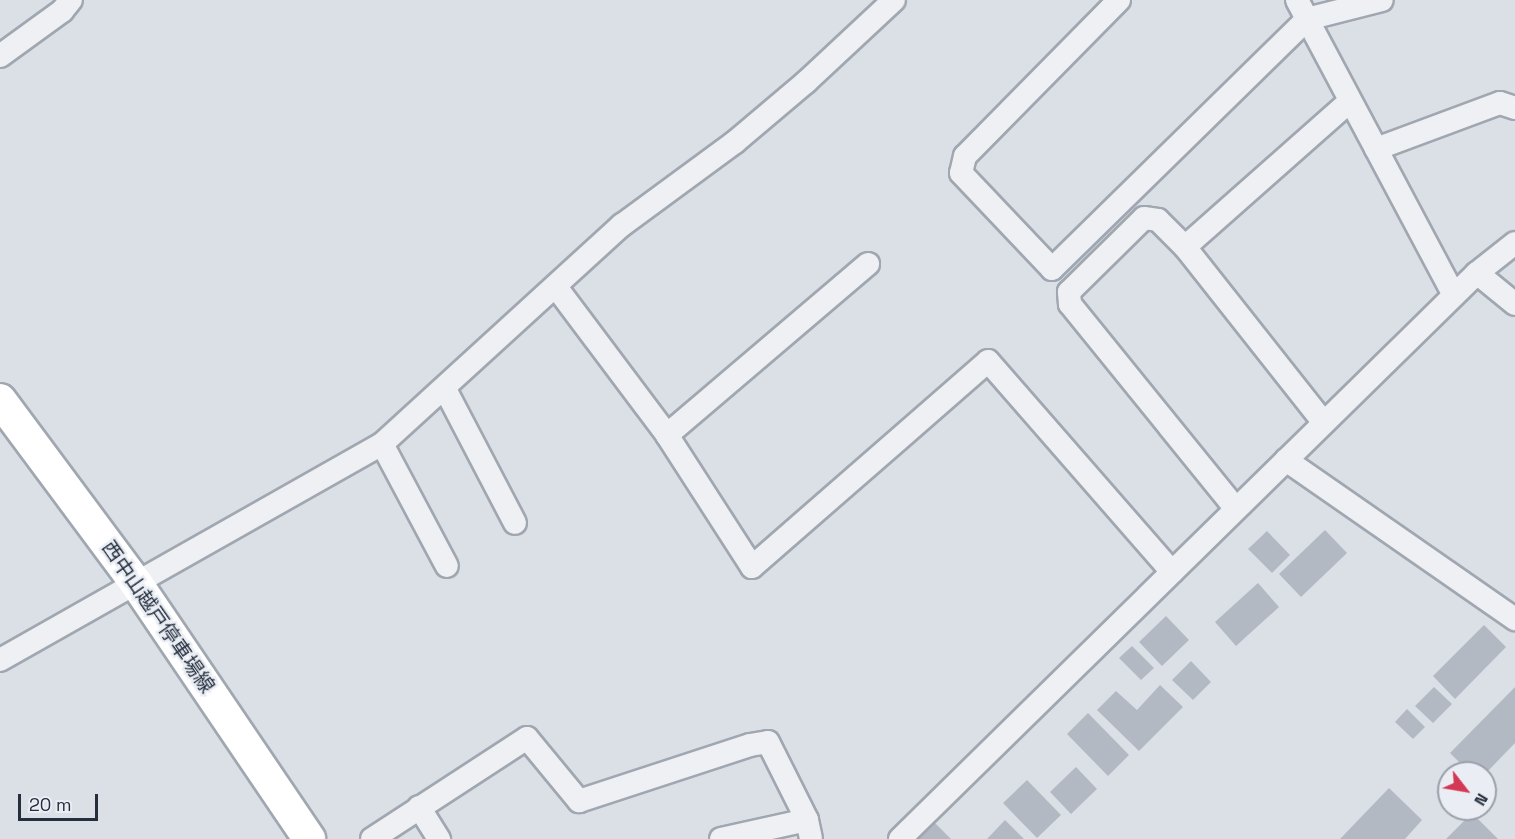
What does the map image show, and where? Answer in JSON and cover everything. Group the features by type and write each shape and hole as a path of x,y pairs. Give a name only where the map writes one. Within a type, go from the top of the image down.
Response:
{"main road":[{"name":"西中山越戸停車場線","path":"0,400 136,583 309,839"}],"street":[{"path":"0,56 62,10 71,0"},
{"path":"0,660 382,444 445,389 622,225 735,142 806,82 894,0"},
{"path":"1119,0 965,156 961,174 1052,269 1302,10 1382,0"},
{"path":"1302,10 1454,296"},
{"path":"1185,247 1350,100"},
{"path":"1376,149 1500,103 1515,108"},
{"path":"1236,509 1070,304 1069,292 1144,218 1158,220 1185,247 1324,423"},
{"path":"900,839 1477,273 1515,243"},
{"path":"668,435 868,264"},
{"path":"1477,273 1515,304"},
{"path":"556,287 668,435 752,567 988,361 1172,572"},
{"path":"445,389 515,523"},
{"path":"382,444 447,566"},
{"path":"1286,460 1515,619"},
{"path":"372,839 527,738 579,801 750,745 768,742 809,829 721,839"},
{"path":"420,807 439,839"}],"building":[{"path":"1325,530 1347,553 1301,597 1279,574"},
{"path":"1267,531 1290,555 1272,573 1248,549"},
{"path":"1258,583 1279,607 1236,646 1215,622"},
{"path":"1166,616 1189,640 1162,666 1139,642"},
{"path":"1484,625 1506,647 1455,699 1433,676"},
{"path":"1132,646 1154,668 1141,680 1119,658"},
{"path":"1191,661 1211,682 1193,700 1172,680"},
{"path":"1160,685 1183,707 1139,751 1097,710 1116,691 1137,710"},
{"path":"1434,687 1452,704 1433,723 1415,706"},
{"path":"1515,687 1515,743 1497,762 1458,761 1450,753"},
{"path":"1407,709 1425,727 1413,739 1395,722"},
{"path":"1088,713 1129,755 1108,776 1067,734"},
{"path":"1076,767 1097,789 1071,814 1050,792"},
{"path":"1027,780 1061,815 1037,838 1003,803"},
{"path":"1389,788 1422,820 1405,839 1340,839"},
{"path":"1005,820 1024,839 987,839"},
{"path":"1464,821 1480,821 1498,839 1446,839"},
{"path":"934,822 951,839 918,839"}]}
